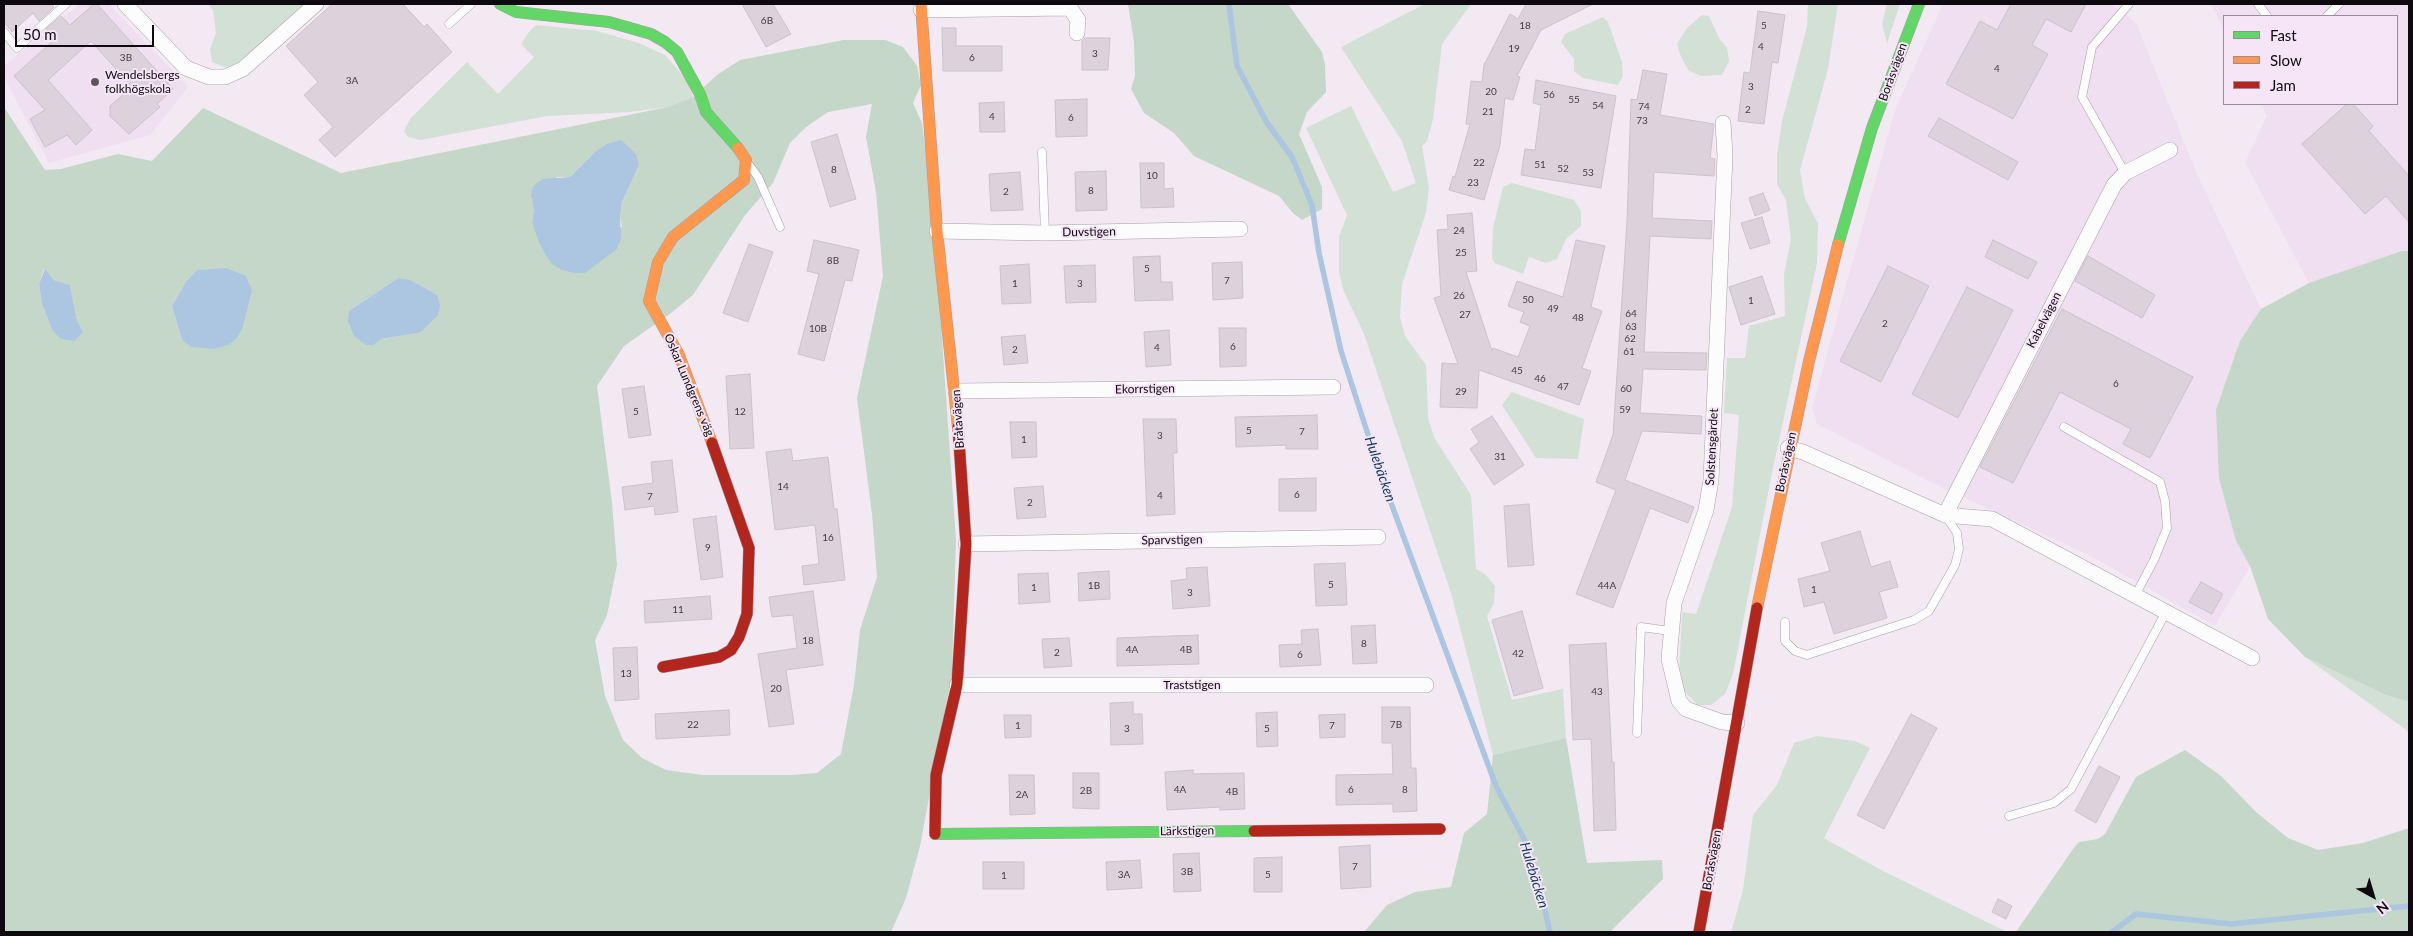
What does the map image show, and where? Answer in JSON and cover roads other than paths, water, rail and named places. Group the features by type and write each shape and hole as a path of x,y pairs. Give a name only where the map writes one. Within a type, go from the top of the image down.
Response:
{"street":[{"path":"125,4 186,68 209,76 225,77 243,69 316,4"},
{"path":"500,4 516,12 609,22 651,34 665,42 677,52 700,94 706,112 736,145 746,160"},
{"name":"Boråsvägen","path":"1699,932 1788,448 1847,209 1872,128 1919,4"},
{"path":"921,7 1070,8 1078,20 1077,33"},
{"name":"Bråtavägen","path":"921,7 937,231 956,391 966,544 957,685 936,775 934,834"},
{"name":"Solstensgärdet","path":"1723,123 1725,156 1711,480 1701,528 1679,583 1670,631 1669,659 1679,701 1686,709 1701,716 1737,724"},
{"name":"Kabelvägen","path":"1945,515 2101,206 2114,185 2125,173 2170,150"},
{"name":"Oskar Lundgrens väg","path":"663,667 719,657 731,650 739,637 747,614 749,548 742,523 679,355 649,301 658,262 674,236 744,180 746,160"},
{"name":"Duvstigen","path":"937,231 1045,233 1240,229"},
{"name":"Ekorrstigen","path":"956,391 1333,387"},
{"path":"1788,448 1803,452 1945,515 1992,519 2252,658"},
{"name":"Sparvstigen","path":"966,544 1378,537"},
{"name":"Traststigen","path":"957,685 1426,685"},
{"name":"Lärkstigen","path":"934,834 1440,829"}],"lane":[{"path":"4,32 17,48 66,4"},
{"path":"449,24 471,4"},
{"path":"2125,173 2082,97 2092,47 2129,4"},
{"path":"2258,4 2265,15"},
{"path":"2327,15 2339,4"},
{"path":"1042,152 1045,233"},
{"path":"746,160 758,177 780,227"},
{"path":"2064,427 2160,482 2165,501 2167,528 2154,560 2135,596"},
{"path":"1785,622 1785,641 1795,651 1807,655 1914,620 1929,612 1955,565 1960,549 1957,533 1945,515"},
{"path":"2009,816 2054,803 2071,789 2166,612"},
{"path":"1637,734 1641,627 1670,631"}],"water":[{"path":"621,140 636,154 639,165 622,202 620,217 621,238 617,249 585,273 562,270 552,264 542,250 537,237 532,222 534,209 531,195 533,186 543,179 570,177 595,152 607,144"},
{"path":"226,268 246,276 252,291 243,327 236,339 228,345 214,349 192,347 182,340 172,306 187,280 197,270"},
{"path":"45,269 54,280 70,285 77,320 83,332 74,341 61,339 52,330 42,304 39,284"},
{"path":"398,278 410,280 437,295 440,305 438,315 421,332 381,339 373,345 366,345 354,336 348,321 349,311"}],"waterway":[{"name":"Hulebäcken","path":"1229,4 1237,66 1267,123 1292,157 1312,205 1319,253 1341,351 1384,484 1496,786 1525,841 1542,897 1550,932"},
{"name":"Hulebäcken","path":"2112,932 2136,914 2231,924 2409,906"}],"place":[{"name":"Wendelsbergs folkhögskola","path":"95,82"}]}
